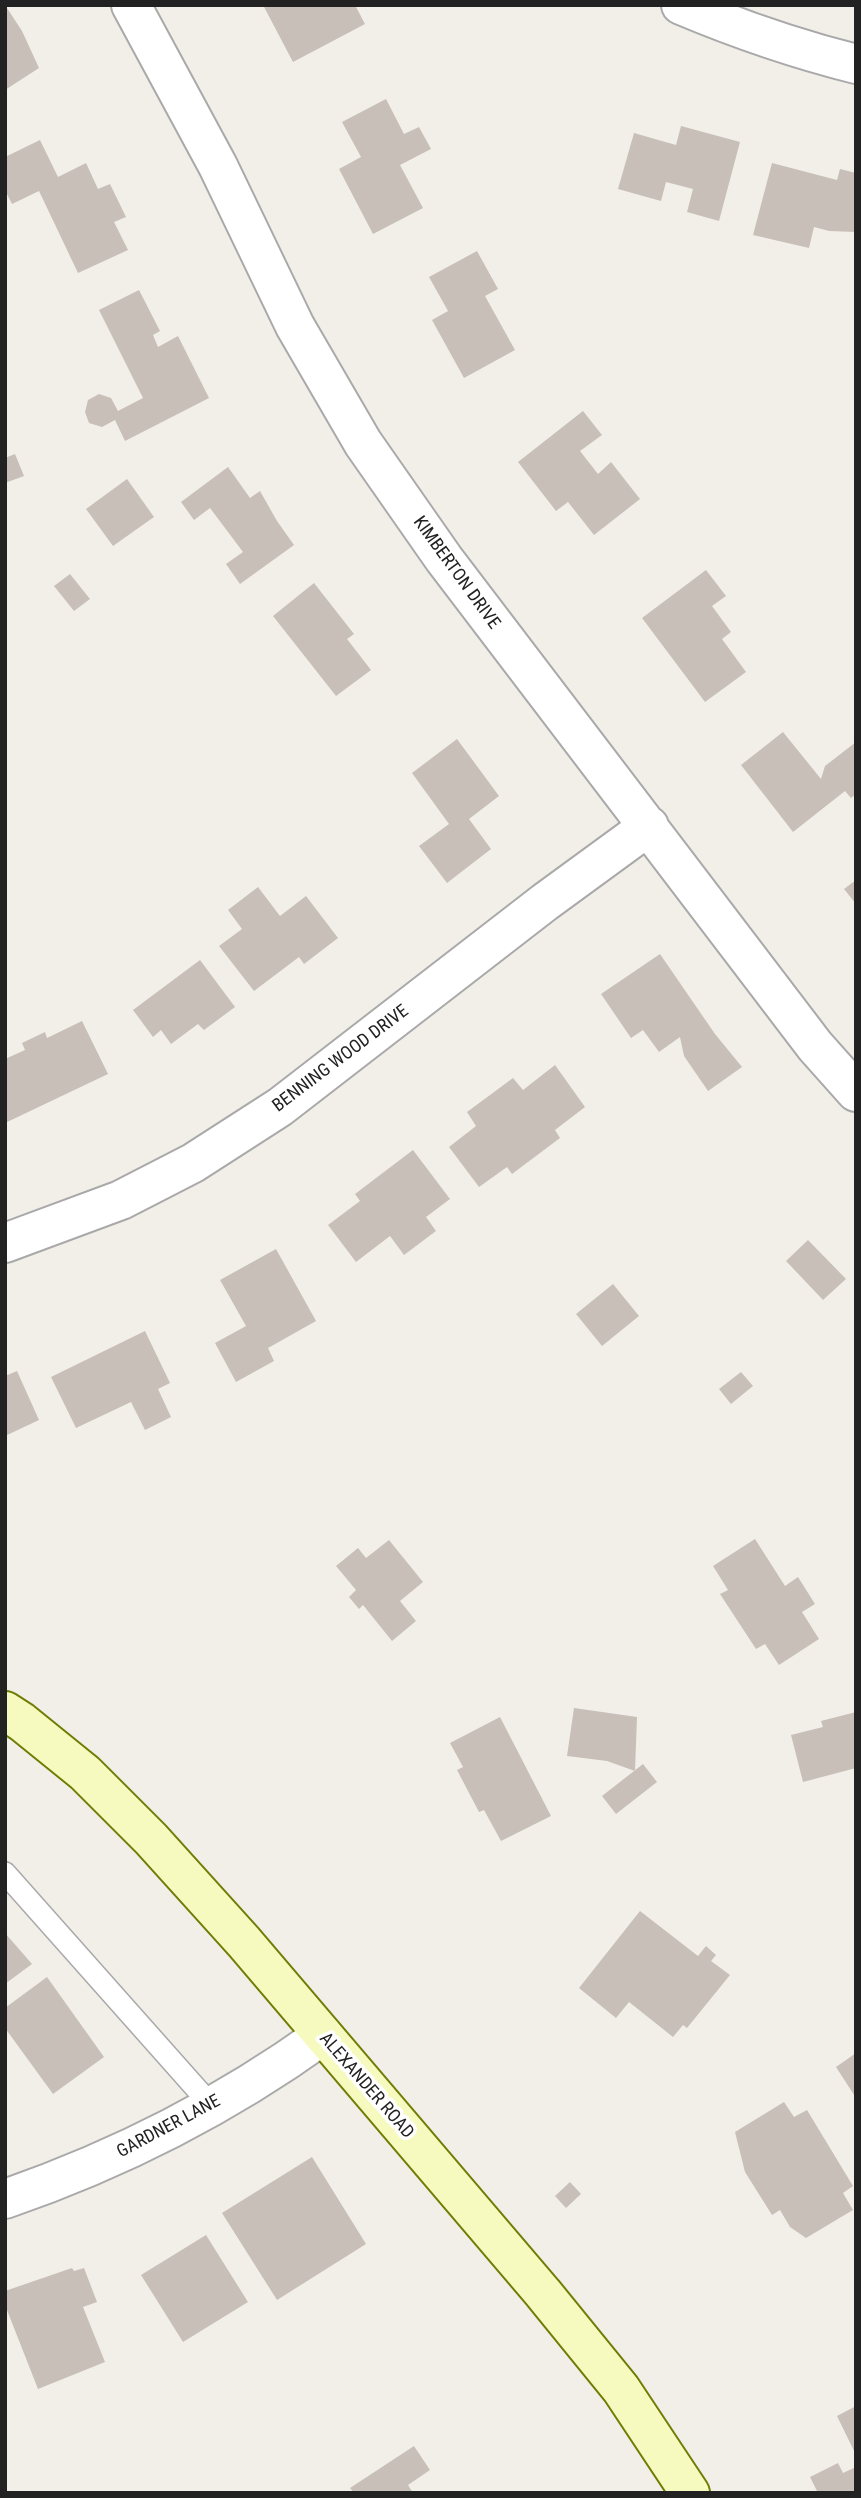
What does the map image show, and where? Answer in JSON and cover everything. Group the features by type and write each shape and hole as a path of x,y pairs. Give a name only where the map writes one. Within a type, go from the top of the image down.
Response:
{"street":[{"name":"KIMBERTON DRIVE","path":"131,5 218,166 295,326 363,443 444,559 815,1046 856,1091"},
{"path":"681,5 725,24 856,64"},
{"name":"BENNING WOOD DRIVE","path":"5,1243 121,1200 193,1163 269,1114 545,902 649,826"},
{"name":"ALEXANDER ROAD","path":"5,1711 85,1773 151,1839 244,1942 535,2283 621,2389 690,2493"},
{"name":"GARDNER LANE","path":"5,2199 46,2185 138,2146 278,2067 323,2035"}],"lane":[{"path":"5,1873 211,2105"}],"building":[{"path":"5,5 22,31 39,68 5,90"},
{"path":"263,5 355,5 365,24 293,62"},
{"path":"386,99 404,134 419,127 431,149 400,165 423,208 373,234 339,169 361,157 342,122"},
{"path":"681,126 740,142 719,221 687,212 693,189 666,182 661,201 618,189 634,133 676,145"},
{"path":"40,140 58,177 86,163 98,189 110,184 126,217 114,222 128,250 78,273 39,191 12,204 5,190 5,157"},
{"path":"772,163 837,180 840,169 856,173 856,232 829,231 814,227 809,248 753,235"},
{"path":"477,251 498,289 485,296 515,350 464,378 432,320 448,311 429,277"},
{"path":"139,290 160,331 153,335 158,347 178,336 209,398 125,441 115,420 102,427 89,423 85,412 88,400 99,394 111,398 118,411 143,398 99,310"},
{"path":"583,411 602,435 580,451 598,474 611,462 640,499 594,535 568,502 556,511 518,462"},
{"path":"15,454 24,476 5,483 5,458"},
{"path":"228,467 250,498 260,491 294,545 240,584 226,564 243,552 210,508 194,520 181,502"},
{"path":"127,479 154,517 113,546 86,509"},
{"path":"706,570 726,596 712,606 731,632 722,639 746,672 705,702 642,618"},
{"path":"70,574 90,599 74,611 54,586"},
{"path":"314,583 354,634 347,639 371,670 336,696 273,616"},
{"path":"783,732 821,779 825,766 856,742 856,794 851,798 845,791 793,832 741,765"},
{"path":"457,739 499,796 469,819 491,849 447,883 419,846 449,824 412,773"},
{"path":"856,880 856,904 844,889"},
{"path":"258,887 280,916 306,896 338,938 304,964 299,957 254,991 219,946 242,929 228,910"},
{"path":"660,954 715,1034 742,1067 708,1091 684,1056 680,1037 659,1052 643,1030 631,1038 601,994"},
{"path":"200,960 235,1007 204,1030 198,1024 171,1044 161,1030 153,1037 133,1010"},
{"path":"82,1021 108,1074 5,1123 5,1059 25,1050 22,1043 45,1032 47,1038"},
{"path":"555,1065 585,1107 555,1130 560,1138 512,1174 507,1167 479,1187 449,1147 476,1126 467,1112 513,1078 523,1090"},
{"path":"413,1150 450,1199 426,1217 436,1231 404,1255 390,1236 356,1262 328,1225 360,1201 355,1194"},
{"path":"808,1240 846,1279 823,1300 786,1261"},
{"path":"276,1249 316,1321 268,1348 274,1361 236,1382 215,1343 246,1326 220,1280"},
{"path":"613,1284 639,1316 602,1346 576,1314"},
{"path":"145,1331 170,1383 158,1389 171,1417 145,1430 131,1402 76,1428 51,1377"},
{"path":"17,1371 39,1420 5,1436 5,1376"},
{"path":"741,1372 753,1386 731,1404 719,1389"},
{"path":"755,1539 785,1586 798,1577 815,1604 802,1612 819,1639 779,1665 765,1644 756,1649 720,1594 728,1590 713,1566"},
{"path":"389,1540 423,1582 400,1601 416,1621 392,1641 363,1605 359,1609 349,1597 356,1590 336,1566 358,1548 366,1558"},
{"path":"574,1708 637,1717 635,1771 607,1761 567,1756"},
{"path":"856,1712 856,1768 803,1782 791,1735 823,1727 821,1721"},
{"path":"500,1717 551,1816 501,1841 484,1810 479,1812 457,1770 463,1767 450,1743"},
{"path":"643,1764 657,1782 616,1814 602,1796"},
{"path":"640,1911 698,1956 706,1946 716,1955 711,1961 730,1975 687,2028 683,2025 673,2037 629,2002 616,2018 579,1988"},
{"path":"5,1933 32,1964 5,1984"},
{"path":"47,1977 104,2057 53,2094 5,2028 5,2008"},
{"path":"856,2053 856,2098 836,2067"},
{"path":"784,2102 794,2117 807,2110 853,2186 843,2193 853,2210 806,2238 790,2227 780,2210 772,2215 745,2172 735,2132"},
{"path":"312,2157 366,2244 277,2300 222,2213"},
{"path":"570,2182 581,2194 566,2208 555,2196"},
{"path":"206,2235 248,2302 183,2342 141,2275"},
{"path":"72,2268 74,2271 84,2268 97,2302 83,2307 105,2362 38,2389 5,2305 5,2291"},
{"path":"856,2406 856,2455 837,2416"},
{"path":"414,2446 430,2470 408,2485 413,2493 354,2493 350,2488"},
{"path":"838,2463 843,2473 856,2467 856,2493 818,2493 810,2477"}]}
